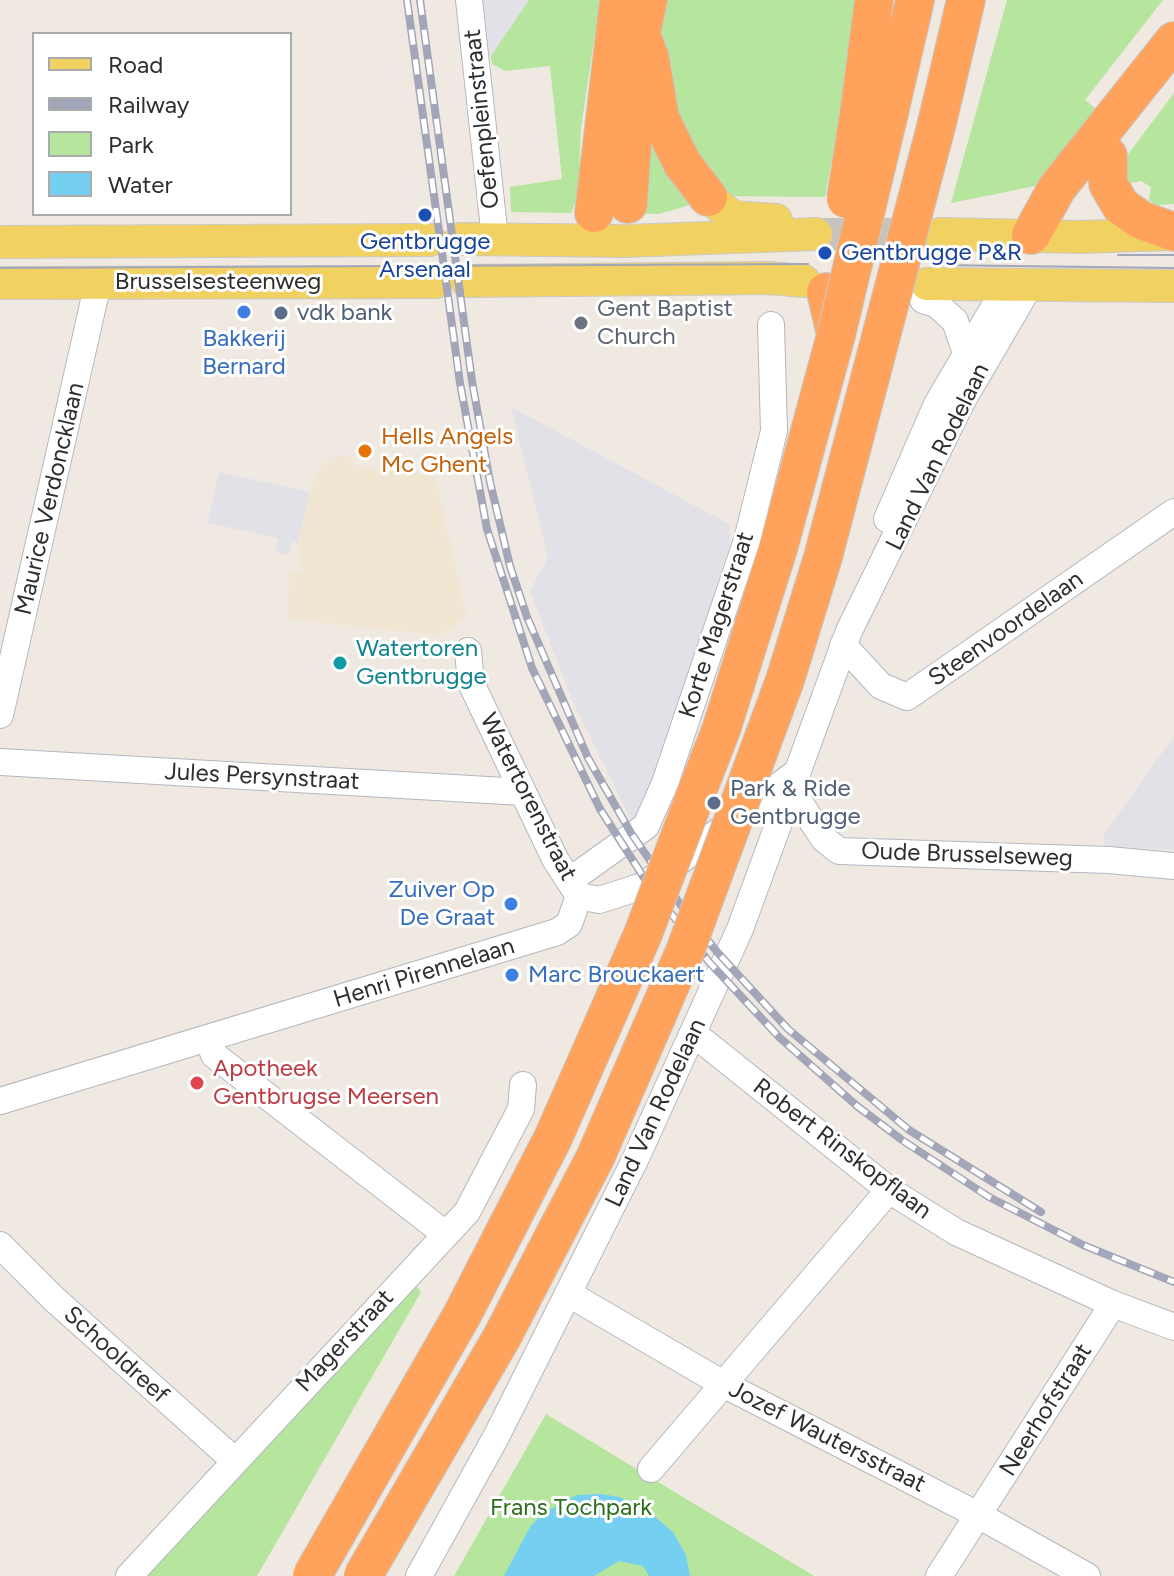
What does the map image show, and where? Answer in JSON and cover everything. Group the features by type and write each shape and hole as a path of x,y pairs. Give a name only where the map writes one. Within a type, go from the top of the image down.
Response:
{"highway":[{"path":"605,219 619,0"},
{"path":"874,0 874,110"},
{"path":"312,1576 462,1315 512,1219 553,1138 643,934 721,730 778,549 836,335 826,292 847,198 874,110 915,0"},
{"path":"363,1576 502,1337 595,1158 685,951 780,695 823,557 937,123 966,0"},
{"path":"605,219 644,17"},
{"path":"644,17 660,118 682,163 708,197"},
{"path":"1045,236 1057,188 1174,41"},
{"path":"1045,236 1108,156 1174,60"},
{"path":"1108,156 1108,184 1121,206 1141,220 1174,232"}],"main road":[{"path":"626,241 816,234 791,219 733,217 708,197"},
{"name":"Brusselsesteenweg","path":"0,242 495,238 605,219"},
{"path":"605,219 626,241 623,279"},
{"path":"605,219 602,265 623,279"},
{"path":"940,234 1045,236 1174,232"},
{"path":"1018,285 1045,236"},
{"path":"467,281 804,281"},
{"name":"Brusselsesteenweg","path":"0,283 436,282"},
{"path":"925,292 1018,285 1174,286"}],"street":[{"name":"Oefenpleinstraat","path":"469,0 495,238"},
{"name":"Maurice Verdoncklaan","path":"0,715 98,283"},
{"name":"Land Van Rodelaan","path":"846,638 856,591 921,436 965,350 1018,285"},
{"name":"Land Van Rodelaan","path":"419,1576 569,1294 694,1034 740,929 846,638 1018,285"},
{"path":"925,292 955,321 965,350"},
{"name":"Korte Magerstraat","path":"574,888 646,826 665,783 747,540 774,431 771,325"},
{"name":"Steenvoordelaan","path":"846,638 881,686 907,697 1174,512"},
{"name":"Watertorenstraat","path":"468,651 471,683 523,792 574,888"},
{"name":"Jules Persynstraat","path":"0,762 523,792"},
{"path":"574,888 599,900 640,887 794,781"},
{"name":"Oude Brusselseweg","path":"794,781 824,839 839,851 1109,860 1174,866"},
{"name":"Henri Pirennelaan","path":"0,1101 557,932 569,924 574,888"},
{"name":"Robert Rinskopflaan","path":"694,1034 889,1190 956,1232 1113,1304 1174,1327"},
{"path":"208,1038 214,1055 444,1233"},
{"name":"Magerstraat","path":"129,1576 475,1200 521,1109 523,1085"},
{"path":"651,1469 889,1190"},
{"name":"Schooldreef","path":"0,1245 54,1299 235,1461"},
{"name":"Jozef Wautersstraat","path":"569,1294 725,1385 980,1516 1087,1576"},
{"name":"Neerhofstraat","path":"939,1576 1113,1304"}],"shaded area":[{"path":"469,0 529,0 495,53 476,61"},
{"path":"511,407 729,524 730,543 641,818 630,818 573,702 530,591 548,557"},
{"path":"336,456 351,456 355,466 435,476 467,617 438,635 286,619 290,572 303,571 298,543 310,492 323,462 332,463"},
{"path":"219,472 310,492 298,543 292,542 289,555 275,552 278,538 208,523"},
{"path":"1174,736 1174,850 1105,846 1103,836"}],"green space":[{"path":"529,0 600,0 581,128 578,195 571,213 511,212 510,187 562,179 550,66 505,71 492,64 491,56"},
{"path":"659,0 856,0 843,100 825,197 717,196 664,84"},
{"path":"1007,0 1163,0 1085,100 1101,113 1040,185 951,203"},
{"path":"1174,93 1174,204 1156,205 1149,200 1151,187 1141,181 1120,185 1117,169"},
{"path":"641,99 700,202 659,214 636,213"},
{"path":"415,1285 421,1292 257,1576 145,1576"},
{"name":"Frans Tochpark","path":"546,1414 668,1488 814,1576 454,1576"}],"water":[{"path":"577,1495 619,1497 648,1511 673,1532 686,1555 690,1576 649,1576 643,1566 619,1561 594,1576 504,1576 530,1527 542,1514"}],"tunnel":[{"path":"816,234 933,234"}],"tram line":[{"path":"935,252 966,252"},
{"path":"1118,255 1174,255"},
{"path":"0,268 808,264"},
{"path":"932,265 1174,268"}],"railway":[{"path":"407,0 460,383 487,529 532,668 600,809 648,884 709,962 779,1037 857,1106 902,1140 989,1197 1083,1245 1174,1282"},
{"path":"420,0 472,381 490,482 510,566 527,617 588,758 631,833 687,914 718,953 788,1029 909,1130 1041,1212"}],"place":[{"name":"Gentbrugge Arsenaal","path":"425,215"},
{"name":"Gentbrugge P&R","path":"825,253"},
{"name":"Bakkerij Bernard","path":"244,312"},
{"name":"vdk bank","path":"281,313"},
{"name":"Gent Baptist Church","path":"581,323"},
{"name":"Hells Angels Mc Ghent","path":"365,451"},
{"name":"Watertoren Gentbrugge","path":"340,663"},
{"name":"Park & Ride Gentbrugge","path":"714,803"},
{"name":"Zuiver Op De Graat","path":"511,904"},
{"name":"Marc Brouckaert","path":"512,975"},
{"name":"Apotheek Gentbrugse Meersen","path":"197,1083"}]}
